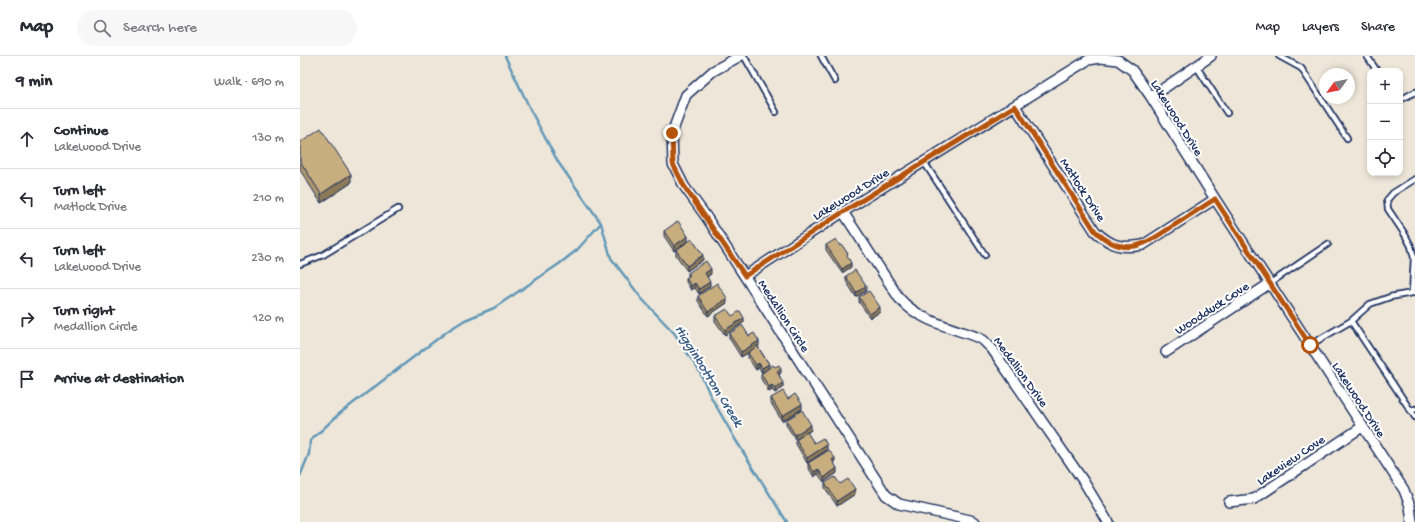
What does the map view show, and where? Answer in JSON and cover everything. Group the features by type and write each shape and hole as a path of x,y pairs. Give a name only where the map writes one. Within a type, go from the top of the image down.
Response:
{"street":[{"name":"Medallion Circle","path":"740,56 713,71 686,95 672,133 673,164 684,186 745,276 886,495 899,504 975,522"},
{"path":"1151,97 1211,56"},
{"name":"Lakewood Drive","path":"745,276 843,212 1088,60 1101,58 1118,60 1128,67 1137,77 1151,97 1269,284 1407,496 1412,522"},
{"name":"Matlock Drive","path":"1015,106 1095,231 1103,239 1115,245 1121,247 1131,247 1142,245 1215,199"},
{"name":"Medallion Drive","path":"843,212 905,305 913,312 938,324 983,340 992,349 1084,482 1108,522"},
{"name":"Woodduck Cove","path":"1166,352 1269,284"},
{"name":"Lakeview Cove","path":"1229,502 1254,499 1362,426"}],"lane":[{"path":"744,56 776,112"},
{"path":"820,56 834,81"},
{"path":"1279,56 1300,68 1347,138"},
{"path":"1367,56 1375,68"},
{"path":"1196,66 1227,113"},
{"path":"1403,98 1415,92"},
{"path":"924,162 985,255"},
{"path":"1310,345 1351,321 1370,304 1390,297 1413,293 1414,258 1411,246 1388,209 1387,200 1393,193 1415,179"},
{"path":"300,264 323,255 398,209"},
{"path":"1269,284 1328,244"},
{"path":"1351,321 1413,410 1415,417"}],"building":[{"path":"321,128 351,174 321,194 300,161 300,142"},
{"path":"678,221 688,236 674,246 664,231"},
{"path":"692,239 703,255 687,266 676,250"},
{"path":"836,239 840,246 842,245 848,254 847,255 851,263 842,269 826,245"},
{"path":"706,261 711,269 705,273 710,282 699,289 695,283 691,286 686,278 690,275 688,273"},
{"path":"855,270 866,286 856,293 846,276"},
{"path":"717,283 727,298 708,312 698,296"},
{"path":"869,291 880,307 870,314 859,297"},
{"path":"727,309 732,316 740,311 744,318 725,330 715,316"},
{"path":"742,325 749,336 754,333 759,341 741,352 729,334"},
{"path":"757,346 769,364 762,368 759,363 756,365 748,353"},
{"path":"773,365 775,367 779,365 781,368 777,371 783,383 775,388 772,385 769,387 761,374"},
{"path":"783,391 788,399 795,394 802,404 782,416 771,398"},
{"path":"802,410 811,425 795,435 786,420"},
{"path":"807,432 814,443 823,438 827,445 807,458 796,440"},
{"path":"829,450 835,458 832,460 837,468 824,478 818,469 814,472 808,463"},
{"path":"835,477 840,484 848,479 855,489 837,501 825,483"}],"waterway":[{"name":"Higginbottom Creek","path":"505,56 532,113 558,162 601,223 611,258 642,299 675,334 700,372 711,397 735,439 787,522"},
{"path":"300,476 309,454 310,441 339,414 449,330 465,320 494,308 559,264 577,250 601,223"}],"route":[{"path":"672,133 673,164 684,186 745,276 843,212 1015,106 1095,231 1103,239 1115,245 1121,247 1131,247 1142,245 1215,199 1310,345"}]}
